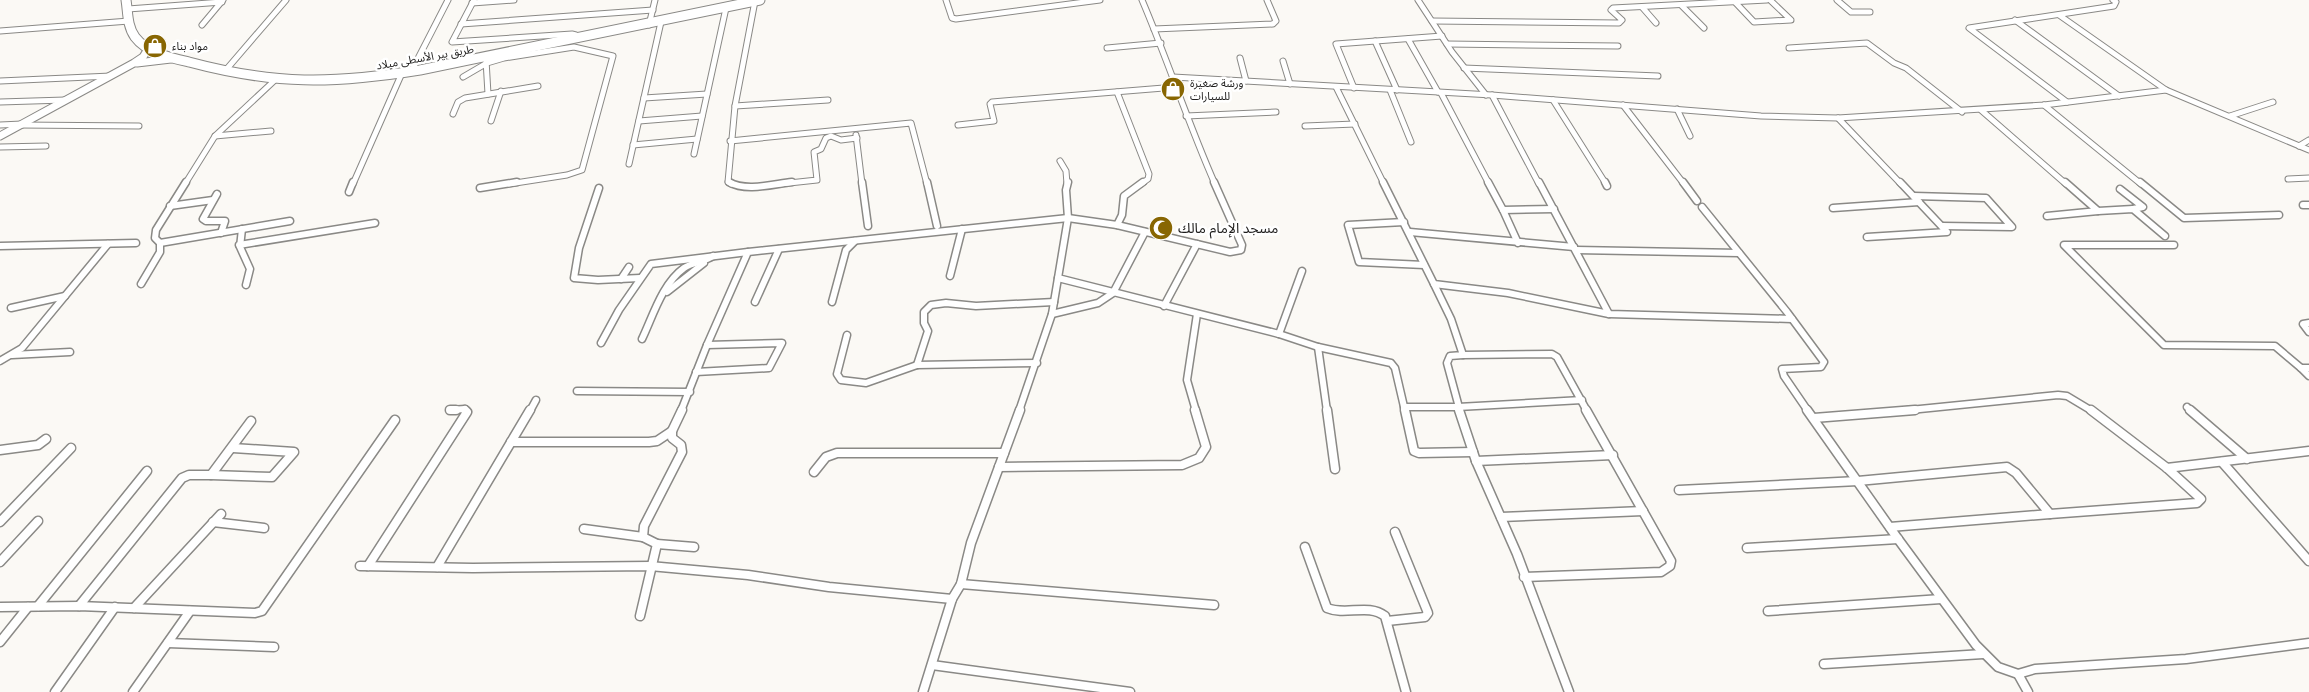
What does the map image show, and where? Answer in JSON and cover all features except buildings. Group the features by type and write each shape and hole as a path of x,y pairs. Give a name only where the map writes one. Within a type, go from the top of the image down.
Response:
{"main road":[{"name":"طريق بير الأسطى ميلاد","path":"126,0 132,34 148,49 175,59 275,80 340,80 406,73 487,60 753,1"}],"street":[{"path":"225,71 286,0"},
{"path":"349,192 406,73 448,0"},
{"path":"514,0 473,2 452,42 572,34 576,35 578,40"},
{"path":"649,24 655,0"},
{"path":"946,0 952,18 956,19 1100,0"},
{"path":"601,343 648,266 657,262 1068,218 1117,225 1230,252 1239,251 1242,248 1225,203 1186,116 1161,43 1142,0"},
{"path":"1154,29 1273,24 1276,21 1267,0"},
{"path":"1418,0 1464,68 1489,95 1554,209 1609,314"},
{"path":"1432,21 1620,23 1622,20 1612,9 1681,4 1769,0 1790,20 1755,22 1734,2"},
{"path":"1837,0 1851,12 1870,12"},
{"path":"2067,102 1969,28 2114,6 2116,5 2113,0"},
{"path":"128,9 222,1"},
{"path":"202,25 222,1"},
{"path":"753,1 730,141 728,182 735,186 746,187 816,180 814,152 821,149 826,138 831,136 841,140 857,138"},
{"path":"1681,4 1704,28"},
{"path":"1642,7 1656,24"},
{"path":"694,154 726,8"},
{"path":"461,24 653,10"},
{"path":"2059,15 2166,90 2309,150"},
{"path":"2015,20 2119,96"},
{"path":"0,31 129,21"},
{"path":"629,164 660,22"},
{"path":"1354,88 1336,44 1442,36"},
{"path":"1408,39 1503,210 1518,242"},
{"path":"1374,41 1397,90"},
{"path":"1107,48 1161,43"},
{"path":"1789,48 1867,43 1894,63 1906,68 1962,112"},
{"path":"1447,44 1618,46"},
{"path":"463,77 487,60 574,47 613,56 582,170 567,175 480,188"},
{"path":"0,136 134,63 143,57 148,49"},
{"path":"1240,58 1246,81"},
{"path":"134,63 175,59"},
{"path":"487,60 488,94"},
{"path":"1283,61 1290,84"},
{"path":"1464,68 1658,76"},
{"path":"0,81 111,76"},
{"path":"1173,76 1489,95 1762,116 1838,118 1962,112 2044,105 2166,90"},
{"path":"141,284 160,252 160,243 154,234 215,136 275,80"},
{"path":"453,114 458,102 462,99 538,86"},
{"path":"958,126 994,122 990,104 992,102 1176,87"},
{"path":"1336,87 1410,232 1451,319 1463,355"},
{"path":"1390,90 1411,142"},
{"path":"491,121 501,91"},
{"path":"1117,92 1149,174 1148,179 1124,196 1122,215 1117,225"},
{"path":"644,98 707,94"},
{"path":"0,102 65,100"},
{"path":"735,106 828,100"},
{"path":"1553,100 1585,148 1606,186"},
{"path":"2230,116 2273,102"},
{"path":"1622,105 1699,204 1792,318 1824,362 1821,367 1782,368 1784,376 1941,599 1983,654 1998,667 2011,674 2018,674 2036,669 2186,659 2309,643"},
{"path":"2044,105 2184,218 2279,215"},
{"path":"1677,109 1690,136"},
{"path":"1981,110 2098,211"},
{"path":"1186,116 1276,112"},
{"path":"639,121 702,116"},
{"path":"1838,118 1914,196 1942,226 1946,233 1867,237"},
{"path":"730,141 906,123 912,124 937,226"},
{"path":"0,124 139,126"},
{"path":"1305,126 1355,124"},
{"path":"855,128 868,226"},
{"path":"215,136 272,131"},
{"path":"633,145 697,140"},
{"path":"2299,146 2309,140"},
{"path":"0,147 46,146"},
{"path":"923,692 952,599 961,584 971,543 1037,363 1052,314 1068,218 1066,190 1068,176 1060,161"},
{"path":"2288,179 2309,178"},
{"path":"599,188 577,255 573,274 574,278 580,280 640,278"},
{"path":"2047,216 2143,207 2120,189"},
{"path":"1914,196 1986,198 2012,227 1942,226"},
{"path":"170,206 215,197 203,219 206,221 225,221 221,233"},
{"path":"1833,208 1919,202"},
{"path":"1503,210 1554,209"},
{"path":"2133,209 2165,236"},
{"path":"160,243 290,221"},
{"path":"1404,222 1348,225 1359,262 1424,265"},
{"path":"239,245 375,223"},
{"path":"242,229 239,245 242,257 250,269 246,285"},
{"path":"950,276 962,229"},
{"path":"1052,314 1098,303 1112,293 1145,232"},
{"path":"1410,232 1575,249 1739,252"},
{"path":"832,302 846,250 855,240"},
{"path":"0,246 136,243"},
{"path":"0,361 22,348 108,244"},
{"path":"1164,306 1197,244"},
{"path":"2174,245 2064,246 2164,345 2275,346 2305,368 2309,376"},
{"path":"755,302 779,249"},
{"path":"643,537 644,526 682,452 681,445 672,438 672,431 690,392 706,346 748,252"},
{"path":"642,339 674,278 685,267 706,262 714,256"},
{"path":"621,279 629,267"},
{"path":"1279,334 1302,271"},
{"path":"1058,278 1279,334 1318,347 1394,365 1414,451 1416,453 1473,452"},
{"path":"1434,284 1508,293 1609,314 1792,318"},
{"path":"11,308 65,296"},
{"path":"917,365 928,331 924,322 924,312 931,305 946,303 976,306 1054,302"},
{"path":"999,467 1182,465 1199,458 1206,447 1187,380 1197,314"},
{"path":"2309,323 2303,324 2309,332"},
{"path":"846,335 837,374 841,380 866,382 917,365 1037,363"},
{"path":"696,372 769,368 782,343 706,346"},
{"path":"1318,347 1335,469"},
{"path":"10,355 70,352"},
{"path":"1524,577 1662,572 1667,570 1671,561 1557,357 1552,354 1463,355 1447,359 1448,372 1476,461 1501,518 1524,577 1569,692"},
{"path":"578,391 690,392"},
{"path":"1814,418 2058,395 2067,396 2082,404 2168,468 2198,496 2200,502 1890,527"},
{"path":"437,567 536,400"},
{"path":"1404,407 1458,407 1582,400"},
{"path":"2187,407 2247,459"},
{"path":"450,410 464,409 467,412 364,566 650,566 728,573 829,587 952,599"},
{"path":"0,607 79,606 262,612 395,420"},
{"path":"211,475 252,421"},
{"path":"511,442 649,442 658,441 672,431"},
{"path":"0,450 38,445 46,439"},
{"path":"0,522 71,448"},
{"path":"79,606 182,478 189,475 211,475 272,478 294,452 233,448"},
{"path":"2168,468 2309,451"},
{"path":"814,472 826,457 837,453 1004,453"},
{"path":"1476,461 1613,455"},
{"path":"2222,462 2309,561"},
{"path":"1679,490 1858,481 2007,466 2016,472 2050,514"},
{"path":"38,606 147,471"},
{"path":"1501,518 1643,511"},
{"path":"134,608 221,514"},
{"path":"0,562 38,521"},
{"path":"213,522 264,528"},
{"path":"584,529 643,537 657,544 694,547"},
{"path":"1387,621 1424,617 1428,613 1395,532"},
{"path":"1747,548 1898,539"},
{"path":"640,616 650,566 657,544"},
{"path":"1305,547 1327,608 1337,612 1376,610 1385,616 1406,692"},
{"path":"961,584 1214,605"},
{"path":"1768,611 1941,599"},
{"path":"0,642 28,607"},
{"path":"55,692 115,607"},
{"path":"133,692 190,611"},
{"path":"168,643 274,647"},
{"path":"1824,664 1983,654"},
{"path":"932,665 1130,692"},
{"path":"2018,674 2028,692"}],"place":[{"name":"مواد بناء","path":"155,46"},
{"name":"ورشة صغيرة للسيارات","path":"1173,89"},
{"name":"مسجد الإمام مالك","path":"1161,228"}]}
